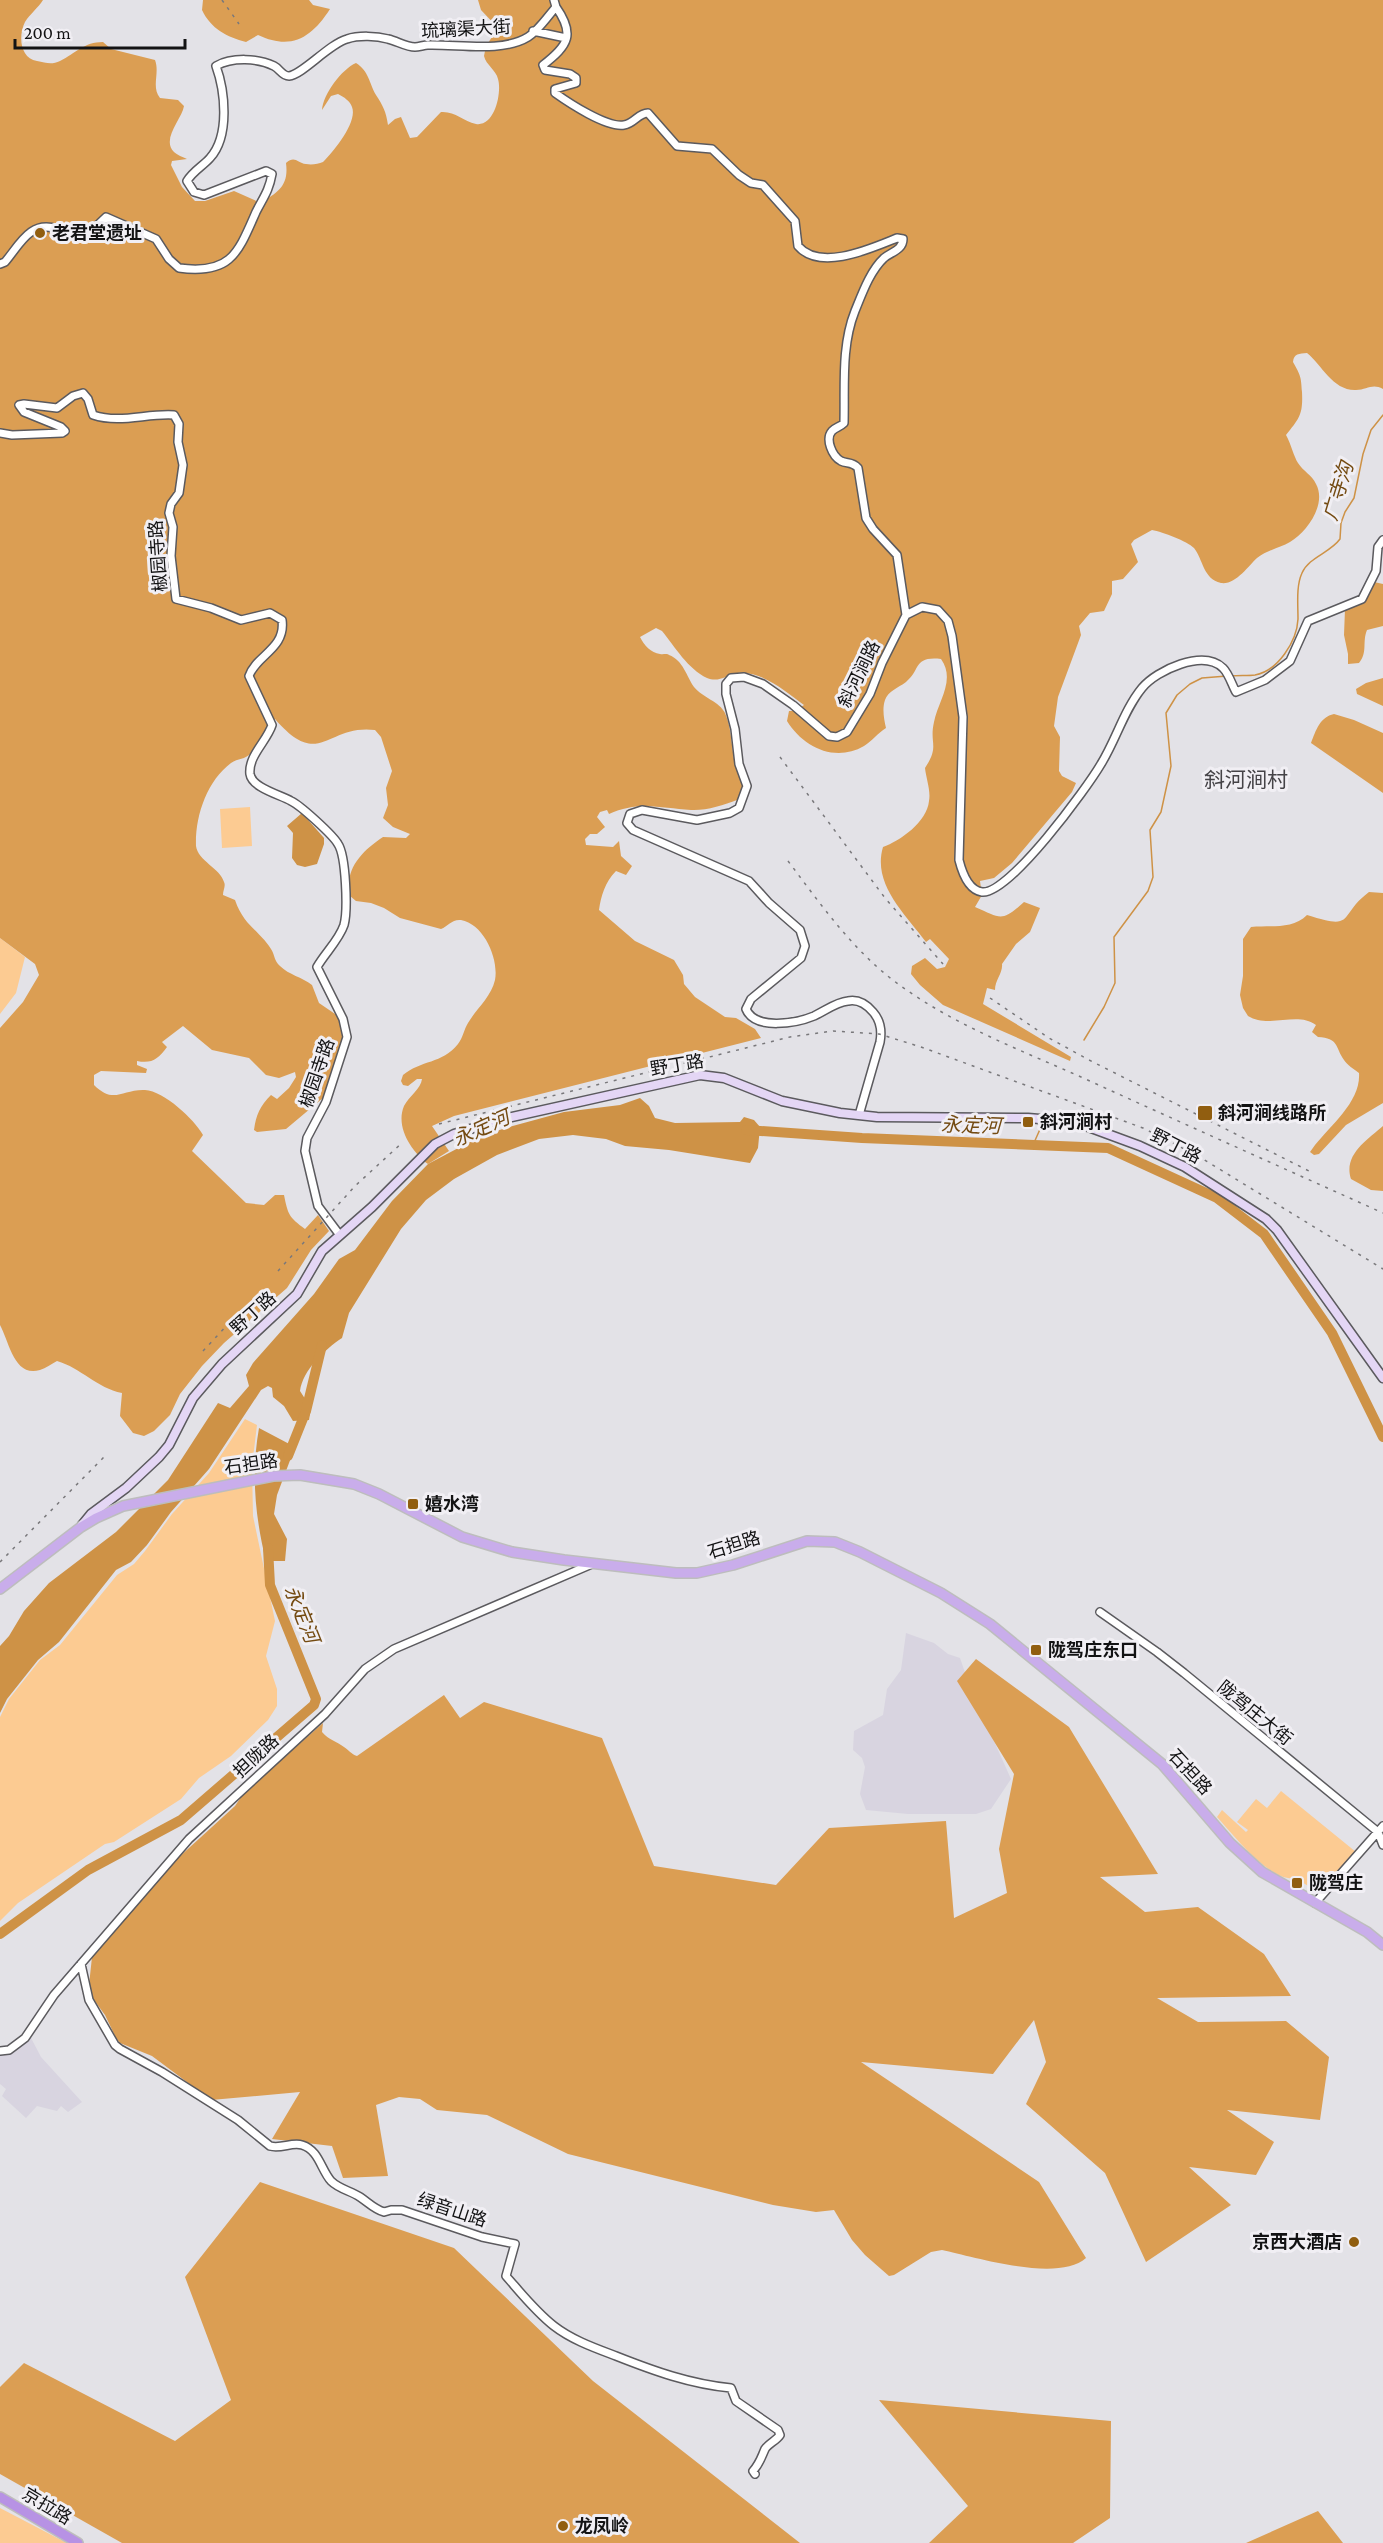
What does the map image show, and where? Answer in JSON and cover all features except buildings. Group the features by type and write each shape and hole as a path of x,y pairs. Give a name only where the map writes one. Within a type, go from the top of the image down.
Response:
{"highway":[{"name":"京拉路","path":"0,2497 78,2543"}],"main road":[{"name":"野丁路","path":"81,1527 92,1514 126,1488 169,1446 194,1398 222,1364 288,1304 322,1251 372,1207 435,1144 454,1134 503,1119 700,1075 724,1078 782,1101 840,1113 1075,1122 1130,1142 1185,1167 1266,1219 1277,1230 1383,1378"},
{"name":"石担路","path":"0,1589 81,1527 123,1506 273,1476 300,1475 354,1484 379,1494 462,1537 485,1545 528,1555 676,1573 697,1573 733,1565 807,1541 835,1542 854,1549 941,1593 990,1624 1162,1764 1230,1843 1248,1860 1276,1880 1367,1932 1383,1945"}],"street":[{"name":"琉璃渠大街","path":"0,264 6,262 35,227 46,225 71,235 85,237 106,217 156,238 169,259 179,268 218,267 227,263 248,234 268,191 272,174 267,171 204,195 194,192 187,181 190,175 212,157 223,124 224,87 216,66 242,59 274,66 289,76 298,73 330,47 347,38 388,39 414,47 479,46 520,41 532,35 555,3"},
{"path":"555,3 569,31 557,54 543,65 545,70 551,73 575,76 576,82 555,89 555,93 587,114 621,126 648,113 677,146 717,152 739,175 751,183 763,184 788,210 795,221 796,238 801,250 839,258 897,238 903,240 900,247 874,270 854,314 847,340 844,423 831,432 829,437 832,452 838,459 854,463 858,468 866,518 897,555 906,615 922,607 938,610 948,621 963,717 959,861 968,882 982,892 995,887 1023,865 1065,815 1100,766 1130,707 1143,687 1169,668 1199,659 1214,662 1224,669 1236,692 1265,680 1290,661 1308,621 1362,599 1376,571 1378,547 1383,540"},
{"path":"533,32 566,38"},
{"name":"椒园寺路","path":"0,433 22,435 62,433 65,431 61,427 24,412 19,405 57,408 73,396 83,393 88,399 93,415 100,417 122,419 174,415 179,424 178,442 183,465 178,493 171,504 169,513 173,527 171,556 176,599 211,608 241,620 270,614 282,620 283,625 275,646 256,664 249,676 272,725 252,762 250,773 252,779 267,791 288,799 304,810 338,843 342,855 347,910 343,927 317,967 343,1019 346,1042 326,1102 305,1145 318,1206 339,1234"},
{"name":"斜河涧路","path":"859,1115 880,1042 881,1032 876,1016 865,1004 850,1000 813,1016 788,1022 764,1022 752,1017 746,1009 752,999 793,967 805,951 805,940 800,930 769,903 749,881 633,831 627,821 633,812 642,810 697,820 730,813 739,808 747,786 739,764 735,729 726,694 726,684 731,678 744,677 763,684 793,705 830,736 837,737 846,732 870,694 882,663 906,615"},
{"name":"担陇路","path":"0,2051 9,2050 25,2038 54,1995 189,1839 325,1714 365,1669 394,1649 595,1563"},
{"name":"陇驾庄大街","path":"1100,1612 1157,1652 1378,1833 1383,1845"},
{"path":"1315,1903 1383,1826"},
{"name":"绿音山路","path":"81,1964 89,2000 115,2045 120,2049 190,2089 238,2120 270,2146 276,2148 302,2144 320,2160 333,2183 360,2197 374,2209 384,2212 402,2210 482,2237 515,2244 506,2276 534,2309 555,2327 579,2341 670,2377 731,2388 736,2401 778,2430 780,2434 766,2447 763,2458 753,2471 755,2474"}],"shaded area":[{"path":"0,0 43,0 25,22 23,28 22,46 31,59 54,63 85,46 103,42 111,49 155,60 157,94 160,98 178,100 184,106 170,141 174,152 187,159 172,161 171,165 182,187 195,201 205,201 234,191 261,203 281,188 286,177 286,163 294,160 308,164 323,162 344,136 353,113 350,103 338,94 331,96 322,110 334,83 356,63 366,73 384,109 388,125 401,117 410,138 417,137 441,112 451,113 476,124 488,120 496,108 499,85 497,76 484,56 486,46 498,28 481,10 478,0 1383,0 1383,389 1370,387 1360,390 1348,389 1334,382 1307,353 1297,354 1294,357 1293,362 1301,380 1302,406 1297,420 1286,435 1298,463 1316,484 1319,492 1317,509 1303,532 1286,544 1261,555 1237,578 1226,583 1215,581 1207,573 1194,548 1168,535 1152,530 1134,540 1131,544 1138,562 1123,579 1112,581 1112,594 1104,611 1090,613 1079,626 1081,635 1058,697 1054,726 1060,737 1059,771 1062,776 1076,783 1072,792 1012,863 994,878 980,881 982,895 975,907 990,914 1005,916 1024,902 1040,908 1030,932 1016,944 1002,964 995,990 987,988 983,1004 1071,1057 1070,1061 943,1005 911,974 912,966 925,958 937,969 945,967 949,959 930,939 926,942 900,909 886,886 881,861 883,847 912,830 927,809 929,793 925,768 932,754 934,722 945,690 947,675 941,659 922,662 906,682 888,694 884,707 886,728 864,746 853,751 831,752 811,745 787,721 789,711 795,711 804,705 789,694 773,683 747,673 738,673 715,680 707,678 688,663 662,631 656,628 640,637 646,646 654,652 674,657 694,687 723,709 729,725 735,763 743,789 737,800 708,809 639,806 609,814 607,810 600,812 597,817 605,827 597,834 590,834 585,839 586,845 613,847 619,841 621,856 632,866 626,875 616,871 612,875 604,889 599,910 635,941 674,960 683,975 684,984 695,997 725,1017 736,1018 755,1029 761,1038 454,1116 432,1126 449,1151 428,1164 411,1146 403,1130 402,1122 404,1106 422,1079 417,1079 408,1086 403,1085 401,1081 403,1075 410,1070 438,1059 460,1042 468,1023 493,986 496,972 492,953 483,935 469,923 461,920 455,921 441,929 400,918 384,908 356,901 350,896 352,869 368,848 383,837 406,838 410,834 393,827 383,818 388,805 386,788 392,771 381,737 375,730 358,730 313,744 303,742 290,734 275,719 251,753 231,763 215,779 200,811 196,846 201,856 222,877 225,885 223,895 235,900 247,922 271,949 278,964 287,972 312,985 319,1003 338,1016 343,1040 323,1098 286,1129 257,1132 254,1130 261,1107 271,1095 277,1099 289,1088 296,1077 295,1072 279,1078 266,1075 249,1058 212,1050 183,1026 162,1042 167,1047 158,1057 147,1062 137,1061 137,1065 147,1069 146,1073 101,1071 94,1075 94,1085 101,1091 113,1095 145,1090 161,1095 186,1114 203,1135 192,1151 246,1203 264,1205 275,1195 284,1195 290,1215 305,1229 318,1215 329,1231 311,1250 287,1288 224,1343 180,1394 170,1415 154,1431 144,1436 133,1433 120,1416 122,1393 105,1387 74,1368 57,1361 40,1370 24,1369 14,1356 0,1325 0,1028 23,1002 39,975 35,964 0,938"},
{"path":"203,0 309,0 313,5 330,9 316,27 300,38 281,42 258,35 246,42 232,38 215,27 202,10"},
{"path":"1374,582 1383,584 1383,626 1367,630 1362,659 1359,663 1348,664 1344,635 1345,609 1363,602"},
{"path":"1383,678 1383,706 1357,694 1356,689"},
{"path":"1334,714 1383,733 1383,793 1311,743 1322,721"},
{"path":"250,807 252,846 222,848 220,809"},
{"path":"302,813 324,838 317,864 305,867 297,865 292,858 293,833 287,826"},
{"path":"1369,892 1383,893 1383,1103 1346,1125 1319,1154 1314,1155 1310,1152 1350,1103 1358,1083 1359,1073 1345,1062 1333,1041 1318,1037 1312,1032 1316,1025 1308,1021 1292,1019 1256,1020 1248,1016 1243,1008 1240,995 1243,976 1243,939 1251,927 1288,925 1307,915 1333,922 1340,921"},
{"path":"0,938 25,957 16,993 0,1014"},
{"path":"640,1098 649,1106 655,1118 675,1123 740,1122 744,1117 754,1120 760,1127 758,1148 750,1163 669,1150 625,1146 606,1139 573,1135 539,1139 497,1155 454,1179 426,1200 401,1229 349,1313 342,1338 328,1348 305,1376 300,1391 311,1408 309,1420 293,1421 284,1406 273,1397 272,1388 268,1386 261,1390 209,1469 171,1512 147,1545 131,1562 116,1570 59,1642 38,1660 7,1699 0,1713 0,1646 24,1611 49,1583 116,1532 168,1480 218,1403 230,1408 249,1386 246,1375 253,1363 314,1294 339,1259 355,1250 392,1201 428,1164 481,1136 509,1127 564,1112 620,1105"},
{"path":"1383,1126 1383,1191 1371,1190 1351,1179 1350,1163 1358,1149"},
{"path":"245,1419 257,1425 252,1466 253,1516 275,1621 266,1656 277,1689 277,1706 268,1720 231,1756 199,1778 181,1799 114,1842 105,1844 18,1903 0,1921 0,1717 9,1699 40,1660 60,1645 117,1575 134,1564 145,1551 172,1514 209,1473"},
{"path":"259,1428 295,1447 277,1495 274,1514 287,1539 285,1561 266,1561 262,1544 255,1478"},
{"path":"906,1633 934,1643 948,1654 960,1658 971,1690 1011,1779 991,1809 976,1814 908,1814 866,1810 860,1794 865,1767 862,1758 853,1750 854,1731 883,1715 887,1689 901,1670"},
{"path":"976,1659 1069,1727 1158,1874 1100,1877 1145,1912 1198,1907 1264,1954 1291,1996 1157,1998 1198,2022 1286,2021 1329,2057 1320,2120 1227,2110 1274,2142 1256,2175 1189,2167 1231,2205 1146,2262 1105,2173 1026,2104 1046,2062 1034,2020 993,2074 861,2062 1039,2182 1086,2258 1073,2265 1037,2268 1016,2266 942,2250 931,2252 889,2276 852,2240 834,2210 816,2212 773,2205 568,2154 487,2115 437,2110 420,2099 399,2097 376,2105 388,2176 343,2178 332,2146 272,2139 300,2092 211,2100 152,2056 120,2043 105,2015 91,1996 89,1985 92,1957 103,1944 178,1858 235,1806 243,1794 323,1723 322,1732 325,1735 357,1756 444,1695 460,1718 484,1702 602,1738 654,1866 776,1885 829,1828 946,1821 954,1918 1007,1893 999,1849 1014,1774 957,1681"},
{"path":"1281,1791 1356,1852 1329,1882 1316,1889 1309,1890 1308,1886 1296,1878 1286,1878 1264,1865 1217,1817 1222,1810 1246,1832 1248,1830 1237,1822 1256,1799 1267,1808"},
{"path":"30,2036 41,2057 82,2102 68,2112 61,2106 57,2111 37,2106 26,2118 2,2096 6,2089 0,2084 0,2055 14,2051"},
{"path":"260,2182 454,2248 593,2381 800,2543 122,2543 0,2474 0,2387 24,2363 175,2441 231,2400 185,2277"},
{"path":"879,2400 1111,2421 1110,2518 1073,2543 929,2543 968,2506"},
{"path":"0,2508 65,2542 67,2543 0,2543"},
{"path":"1318,2511 1343,2543 1246,2543"}],"waterway":[{"name":"广寺沟","path":"1231,676 1255,675 1263,672 1271,668 1285,654 1297,628 1298,589 1302,573 1309,563 1340,539 1341,523 1354,498 1363,454 1371,430 1383,415"},
{"path":"1084,1040 1104,1007 1115,983 1114,937 1148,891 1153,877 1150,830 1161,812 1171,766 1166,713 1177,695 1190,684 1202,678 1227,676"},
{"path":"1033,1145 1041,1127"},
{"name":"永定河","path":"746,1130 862,1138 1108,1148 1217,1198 1264,1234 1332,1333 1383,1437"},
{"name":"永定河","path":"288,1456 306,1411 322,1345"},
{"name":"永定河","path":"0,1934 88,1870 181,1820 314,1705 316,1699 270,1585 268,1548"}],"railway":[{"path":"222,0 239,24"},
{"path":"780,757 885,898 943,964"},
{"path":"788,861 835,922 874,965 934,1008 1007,1044 1383,1213"},
{"path":"990,998 1049,1038 1089,1060 1311,1172"},
{"path":"439,1124 790,1037 833,1031 879,1034 921,1047 1143,1128 1198,1156 1383,1269"},
{"path":"278,1271 355,1186 403,1142"},
{"path":"203,1351 231,1321"},
{"path":"0,1562 107,1454"}],"place":[{"name":"老君堂遗址","path":"40,233"},
{"name":"斜河涧线路所","path":"1205,1113"},
{"name":"斜河涧村","path":"1028,1122"},
{"name":"嬉水湾","path":"413,1504"},
{"name":"陇驾庄东口","path":"1036,1650"},
{"name":"陇驾庄","path":"1297,1883"},
{"name":"京西大酒店","path":"1354,2242"},
{"name":"龙凤岭","path":"563,2526"}],"district":[{"name":"斜河涧村","path":"1246,780"}]}
